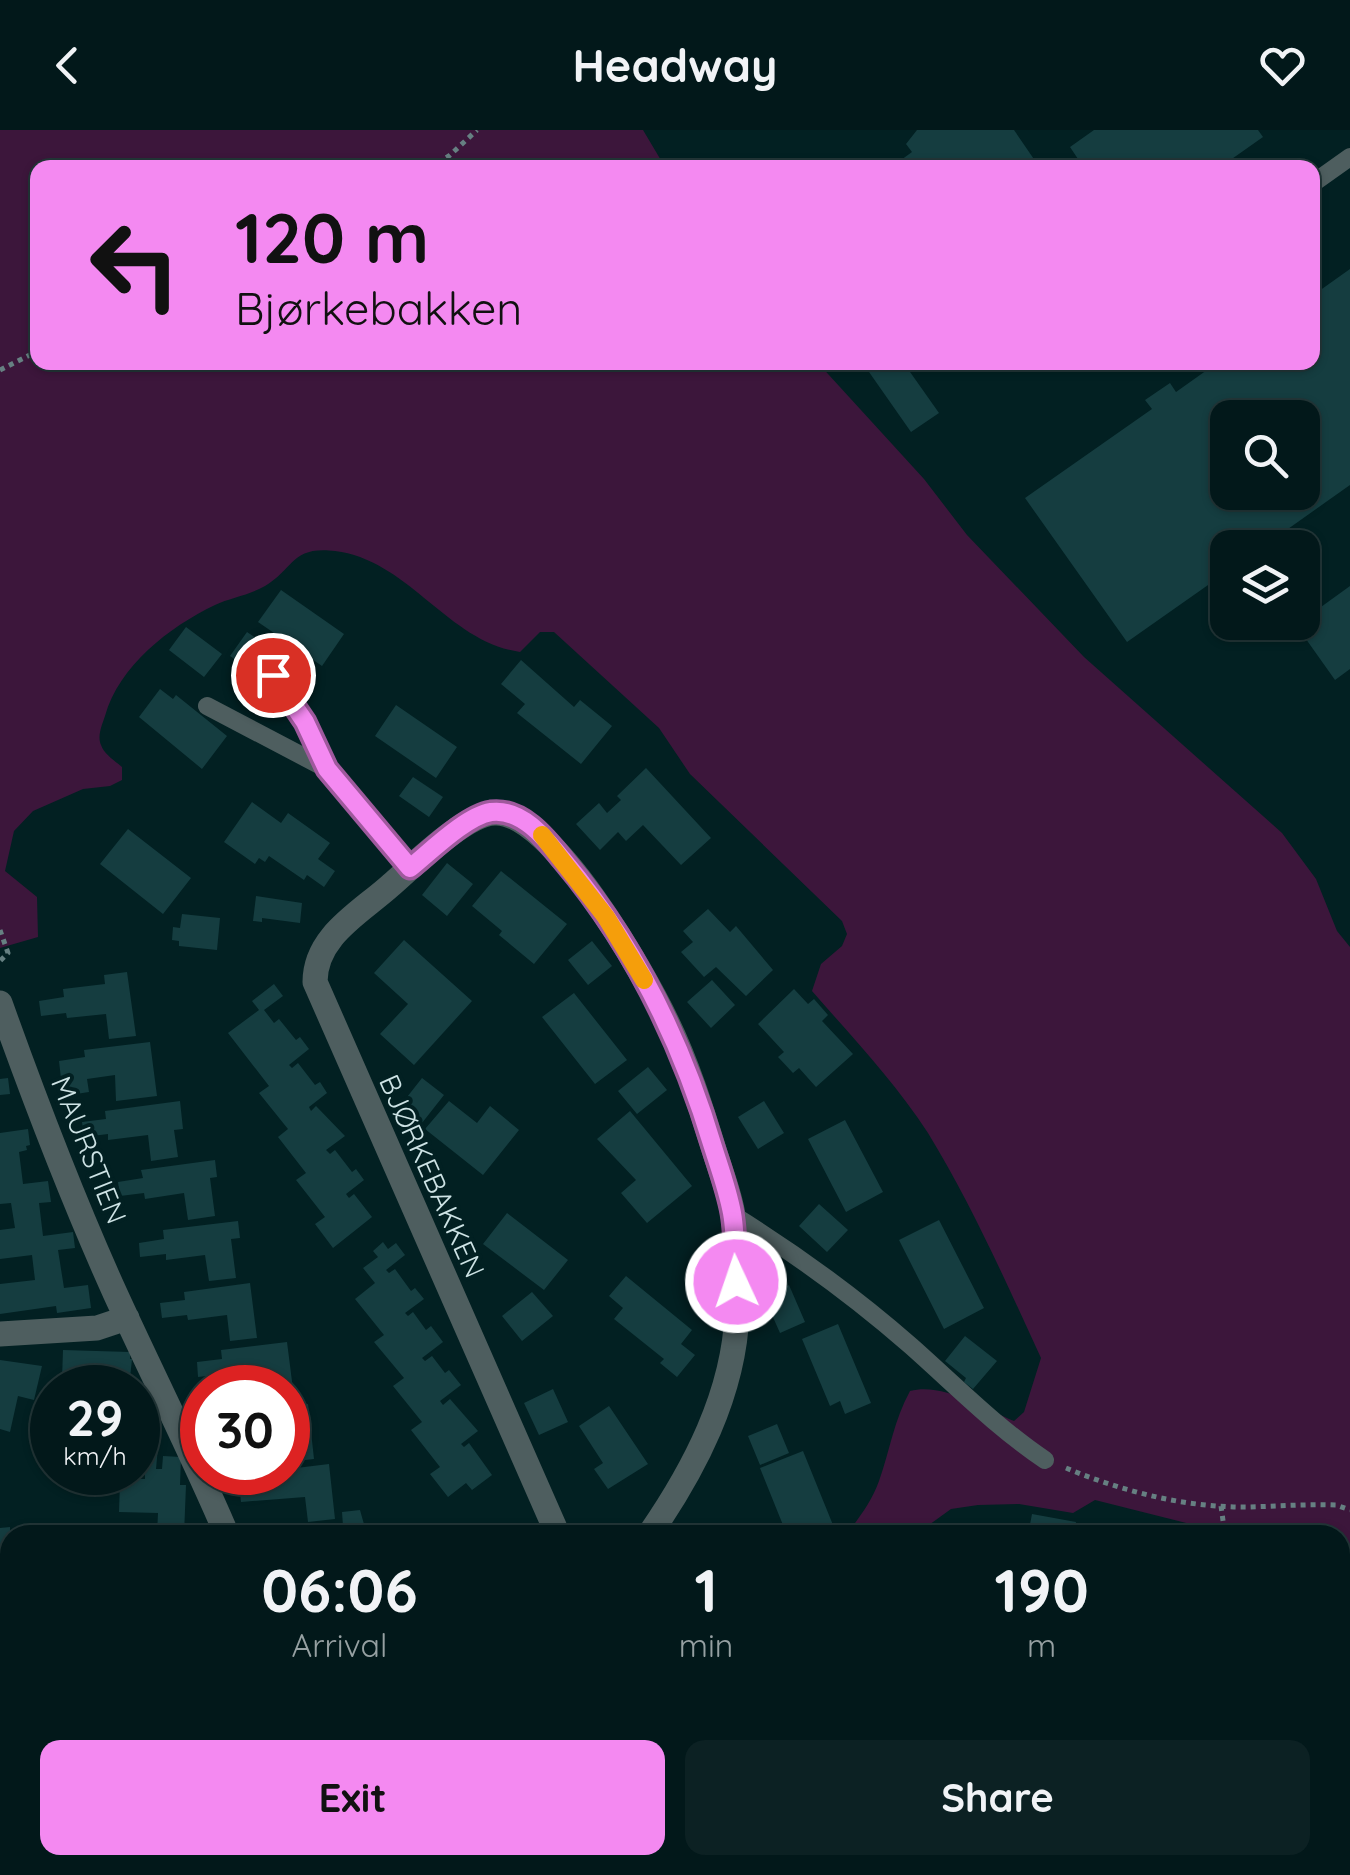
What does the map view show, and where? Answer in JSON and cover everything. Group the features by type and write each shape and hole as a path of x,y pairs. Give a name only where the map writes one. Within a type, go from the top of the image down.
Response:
{"street":[{"name":"BJØRKEBAKKEN","path":"554,1525 315,982 315,962 326,941 410,868 473,819 491,812 511,814 539,832 606,917 667,1020 697,1092 732,1215 737,1315 725,1382 704,1444 656,1525"},
{"name":"MAURSTIEN","path":"0,1003 42,1120 127,1318 223,1525"},
{"path":"0,1334 97,1328 127,1318"}],"lane":[{"path":"1320,178 1350,157"},
{"path":"273,675 305,722 327,769 410,868"},
{"path":"207,706 327,769"},
{"path":"732,1215 826,1276 1011,1437 1045,1460"}],"path":[{"path":"442,160 463,146 477,130"},
{"path":"0,370 30,355"},
{"path":"0,930 8,952 0,961"},
{"path":"1045,1460 1106,1484 1162,1499 1221,1506 1336,1505 1350,1510"},
{"path":"1221,1506 1224,1525"}],"shaded area":[{"path":"0,130 643,130 661,160 30,160 30,370 824,370 924,479 967,535 1084,657 1282,833 1316,879 1337,931 1350,947 1350,1525 1194,1525 1095,1500 1073,1513 1019,1504 978,1505 951,1509 929,1525 853,1525 876,1488 910,1391 949,1393 1014,1421 1024,1412 1041,1358 974,1216 928,1133 887,1078 812,991 821,964 842,946 847,934 842,921 690,774 659,728 554,632 540,632 520,652 494,645 449,618 385,569 335,551 301,555 265,586 180,625 134,665 112,698 100,734 102,748 122,767 122,780 110,786 83,789 33,811 14,831 5,871 37,897 38,937 0,948"}],"building":[{"path":"917,130 1014,130 1035,160 901,160 912,152 906,144"},
{"path":"1094,130 1258,130 1263,137 1230,160 1079,160 1070,147"},
{"path":"1350,269 1350,485 1320,506 1320,400 1210,400 1210,510 1315,510 1286,530 1210,530 1210,584 1127,642 1025,498 1152,409 1145,400 1170,383 1176,392 1207,370 1320,370 1320,290"},
{"path":"868,370 909,370 939,413 911,432"},
{"path":"1350,586 1350,669 1335,680 1307,640 1320,640 1320,608"},
{"path":"281,590 344,634 322,666 258,622"},
{"path":"186,627 222,654 204,677 169,650"},
{"path":"247,632 272,649 255,673 230,656"},
{"path":"521,660 574,707 580,700 612,726 581,764 517,713 525,704 501,684"},
{"path":"160,689 173,699 176,695 227,736 202,769 139,717"},
{"path":"396,705 457,747 436,778 375,736"},
{"path":"646,768 711,838 681,865 643,825 626,841 618,832 600,850 576,824 599,803 607,813 621,800 617,796"},
{"path":"413,777 443,797 429,817 399,796"},
{"path":"252,802 281,823 288,813 330,843 318,859 335,871 324,887 307,875 304,880 269,856 265,862 259,858 255,864 224,842"},
{"path":"128,829 191,878 163,914 100,864"},
{"path":"447,863 473,884 447,916 422,895"},
{"path":"501,871 567,924 534,964 472,906"},
{"path":"256,896 302,903 300,923 262,918 262,922 253,921"},
{"path":"708,909 730,932 736,926 773,970 746,996 716,967 704,977 681,952 693,942 683,931"},
{"path":"182,914 220,918 217,950 179,946 179,941 172,940 173,927 180,928"},
{"path":"404,940 472,1001 414,1065 380,1034 408,1004 374,973"},
{"path":"592,941 612,966 588,985 568,960"},
{"path":"127,972 136,1036 109,1039 106,1014 41,1016 39,1001 64,997 63,989 105,984 104,975"},
{"path":"712,980 735,1005 711,1028 687,1002"},
{"path":"274,984 283,996 264,1010 274,1023 279,1019 309,1049 289,1065 292,1068 298,1063 315,1085 320,1082 327,1093 309,1107 311,1111 316,1106 345,1136 326,1150 330,1154 335,1150 352,1172 356,1169 364,1180 346,1194 349,1198 354,1194 372,1217 333,1248 315,1224 325,1217 296,1180 306,1173 278,1137 288,1129 259,1093 269,1086 228,1033 259,1010 252,1001"},
{"path":"794,989 808,1004 814,999 828,1015 822,1021 853,1054 816,1087 799,1068 793,1073 778,1057 784,1052 758,1024"},
{"path":"574,993 627,1060 595,1084 542,1017"},
{"path":"150,1042 157,1096 116,1101 115,1075 87,1079 89,1092 63,1096 59,1061 85,1057 84,1050"},
{"path":"648,1067 667,1090 637,1114 618,1091"},
{"path":"8,1078 10,1094 0,1095 0,1079"},
{"path":"422,1078 444,1095 422,1123 400,1106"},
{"path":"180,1101 183,1129 174,1130 178,1157 151,1161 148,1135 108,1140 108,1134 84,1137 82,1122 106,1119 105,1111"},
{"path":"449,1101 477,1123 490,1106 519,1130 483,1175 425,1129"},
{"path":"764,1101 784,1133 758,1149 738,1117"},
{"path":"630,1111 692,1186 647,1223 621,1193 636,1180 597,1139"},
{"path":"845,1120 883,1192 846,1212 808,1139"},
{"path":"28,1129 30,1145 19,1152 23,1184 48,1181 51,1202 39,1203 43,1236 73,1232 75,1248 58,1250 64,1288 88,1285 91,1308 57,1313 56,1306 0,1314 0,1284 35,1280 32,1255 0,1259 0,1230 15,1228 11,1203 0,1204 0,1133"},
{"path":"215,1160 217,1177 210,1178 215,1216 188,1220 184,1193 145,1199 144,1193 120,1196 118,1182 143,1178 141,1170"},
{"path":"819,1204 848,1230 827,1252 799,1226"},
{"path":"507,1213 568,1260 544,1290 483,1244"},
{"path":"939,1220 984,1308 944,1329 899,1240"},
{"path":"238,1221 240,1238 231,1239 236,1278 209,1281 205,1255 166,1260 166,1254 140,1257 139,1243 164,1239 163,1230"},
{"path":"383,1242 388,1249 396,1243 405,1255 386,1270 389,1273 395,1269 411,1291 415,1288 424,1299 405,1313 408,1316 413,1312 426,1330 431,1326 443,1342 422,1358 425,1361 432,1356 461,1385 440,1401 443,1405 450,1399 478,1431 461,1444 464,1447 469,1443 492,1475 472,1490 466,1483 448,1497 430,1474 440,1467 411,1430 422,1422 393,1386 404,1378 374,1342 384,1335 355,1299 375,1283 363,1268 378,1257 373,1251"},
{"path":"626,1276 692,1330 681,1344 695,1355 677,1377 660,1363 664,1359 614,1319 623,1308 609,1296"},
{"path":"250,1283 257,1338 230,1341 227,1315 188,1320 187,1315 162,1318 160,1303 185,1300 184,1292"},
{"path":"789,1285 805,1322 780,1333 764,1297"},
{"path":"532,1292 553,1316 522,1341 502,1316"},
{"path":"838,1324 871,1403 845,1414 840,1401 830,1406 802,1339"},
{"path":"965,1336 997,1361 973,1389 945,1361"},
{"path":"287,1342 290,1365 197,1365 222,1359 221,1350"},
{"path":"63,1350 130,1352 132,1359 131,1365 62,1365"},
{"path":"0,1360 35,1365 30,1365 30,1399 18,1396 10,1432 0,1429"},
{"path":"553,1389 568,1422 539,1435 524,1403"},
{"path":"609,1406 648,1464 608,1489 594,1469 603,1463 579,1426"},
{"path":"310,1422 314,1459 310,1459"},
{"path":"777,1424 789,1453 760,1465 748,1436"},
{"path":"803,1451 833,1525 783,1525 760,1468"},
{"path":"163,1456 180,1457 180,1495 186,1495 184,1525 157,1525 158,1513 119,1512 120,1495 160,1495"},
{"path":"329,1464 335,1519 308,1522 305,1497 241,1502 240,1495 310,1495 310,1466"},
{"path":"360,1510 364,1525 343,1525 342,1512"},
{"path":"1032,1514 1076,1522 1076,1525 1030,1525"}],"slow traffic":[{"path":"542,835 606,917 644,980"}],"route":[{"path":"273,675 305,722 327,769 410,868 473,819 491,812 511,814 539,832 573,872 606,917 667,1020 697,1092 732,1215 736,1282"}]}
